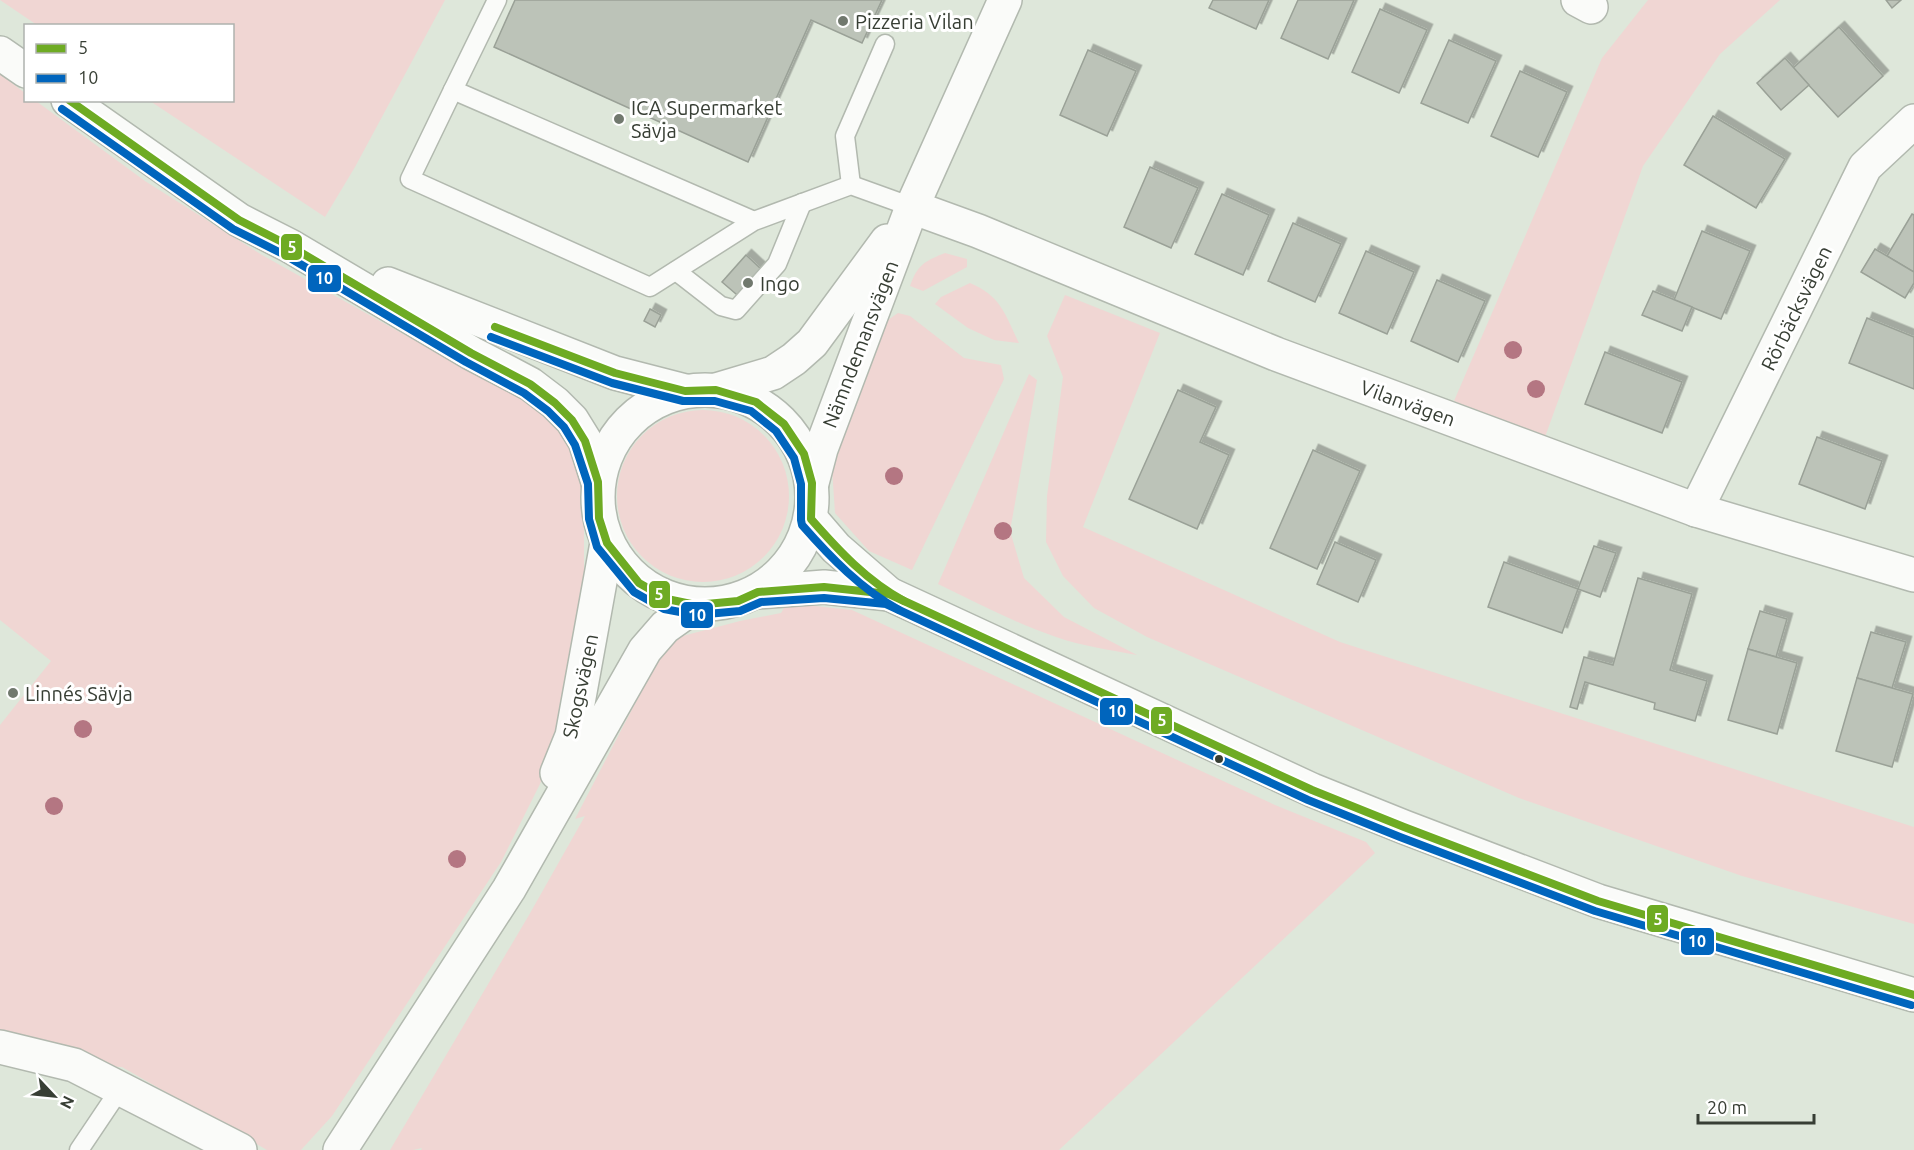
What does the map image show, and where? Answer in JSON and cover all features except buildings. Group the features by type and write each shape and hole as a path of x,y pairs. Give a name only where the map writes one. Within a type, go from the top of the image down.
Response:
{"street":[{"name":"Nämndemansvägen","path":"812,483 820,449 912,207 1005,0"},
{"path":"0,53 24,70"},
{"path":"71,102 239,220 290,246 471,353 530,384 555,402 572,420 585,441 598,482 599,518 607,543 639,583 667,599 696,605 738,601 758,592 824,587 889,594"},
{"name":"Rörbäcksvägen","path":"1696,510 1866,166 1914,121"},
{"name":"Nämndemansvägen","path":"700,391 773,373 794,359 812,343 912,207"},
{"name":"Vilanvägen","path":"912,207 978,231 1276,354 1696,510 1914,575"},
{"path":"290,246 615,373 756,402 784,424 804,454 812,483 811,519 800,550 758,592"},
{"path":"598,482 618,434 647,406 700,391"},
{"path":"811,519 836,548 889,594 1312,790 1599,901 1914,995"},
{"name":"Skogsvägen","path":"509,889 572,736 607,543"},
{"name":"Skogsvägen","path":"340,1150 509,889 645,650 665,627 696,605"},
{"path":"0,1047 74,1065 240,1150"}],"lane":[{"path":"497,0 410,179 650,287 754,221 851,185 912,207"},
{"path":"851,185 845,136 885,44"},
{"path":"453,90 754,221"},
{"path":"676,271 721,306 736,310 777,264 802,203"},
{"path":"79,1150 120,1089"}],"shaded area":[{"path":"0,0 445,0 355,167 325,217 152,102 234,102 234,24 36,24"},
{"path":"1648,0 1780,0 1720,54 1643,166 1545,437 1454,401 1602,58"},
{"path":"0,74 24,92 24,102 37,102 145,181 262,255 412,339 518,392 546,411 579,462 584,516 584,615 566,711 540,784 501,862 332,1116 301,1150 267,1150 122,1067 74,1065 0,1047 0,725 51,661 0,620"},
{"path":"945,253 967,259 967,267 923,291 910,286 919,268"},
{"path":"970,283 989,294 1001,307 1019,343 994,340 968,328 935,304 941,297"},
{"path":"1065,295 1160,333 1083,527 1340,642 1914,827 1914,924 1742,876 1519,798 1147,637 1094,608 1063,576 1046,542 1047,496 1063,377 1047,336"},
{"path":"898,313 910,316 964,358 1001,365 1004,379 912,570 869,551 835,513 832,468 888,320"},
{"path":"1029,374 1037,380 1010,531 1024,578 1064,617 1137,655 1056,637 1011,619 938,584"},
{"path":"703,410 736,417 751,425 763,436 774,448 782,463 789,496 782,529 774,544 763,556 751,567 736,575 703,582 670,575 655,567 643,556 632,544 624,529 617,496 624,463 632,448 643,436 655,425 670,417"},
{"path":"787,603 852,610 1275,805 1366,842 1375,853 1059,1150 421,1150 422,1148 390,1150 585,816 575,819 653,669 675,638 781,613"}],"transit line":[{"name":"5","path":"72,102 239,220 290,246 471,353 530,384 555,403 572,420 585,441 598,482 599,518 607,543 639,583 667,599 696,605 738,601 758,592 824,587 889,594 1312,790 1404,827 1598,901 1914,995"},
{"name":"10","path":"62,109 233,229 285,255 466,362 524,393 548,411 564,427 575,445 588,484 589,519 597,547 634,592 664,609 696,615 740,611 761,602 824,598 886,604 1308,800 1400,837 1595,911 1911,1005"},
{"name":"5","path":"495,327 615,373 685,391 716,390 756,402 784,424 804,454 812,483 811,519 854,564 878,584 904,601"},
{"name":"10","path":"491,337 612,383 683,401 715,401 751,411 776,431 794,458 801,484 802,525 847,572 885,602 899,610"}],"place":[{"name":"Pizzeria Vilan","path":"843,21"},
{"name":"ICA Supermarket Sävja","path":"619,119"},
{"name":"Ingo","path":"748,283"},
{"name":"Linnés Sävja","path":"13,693"}]}
